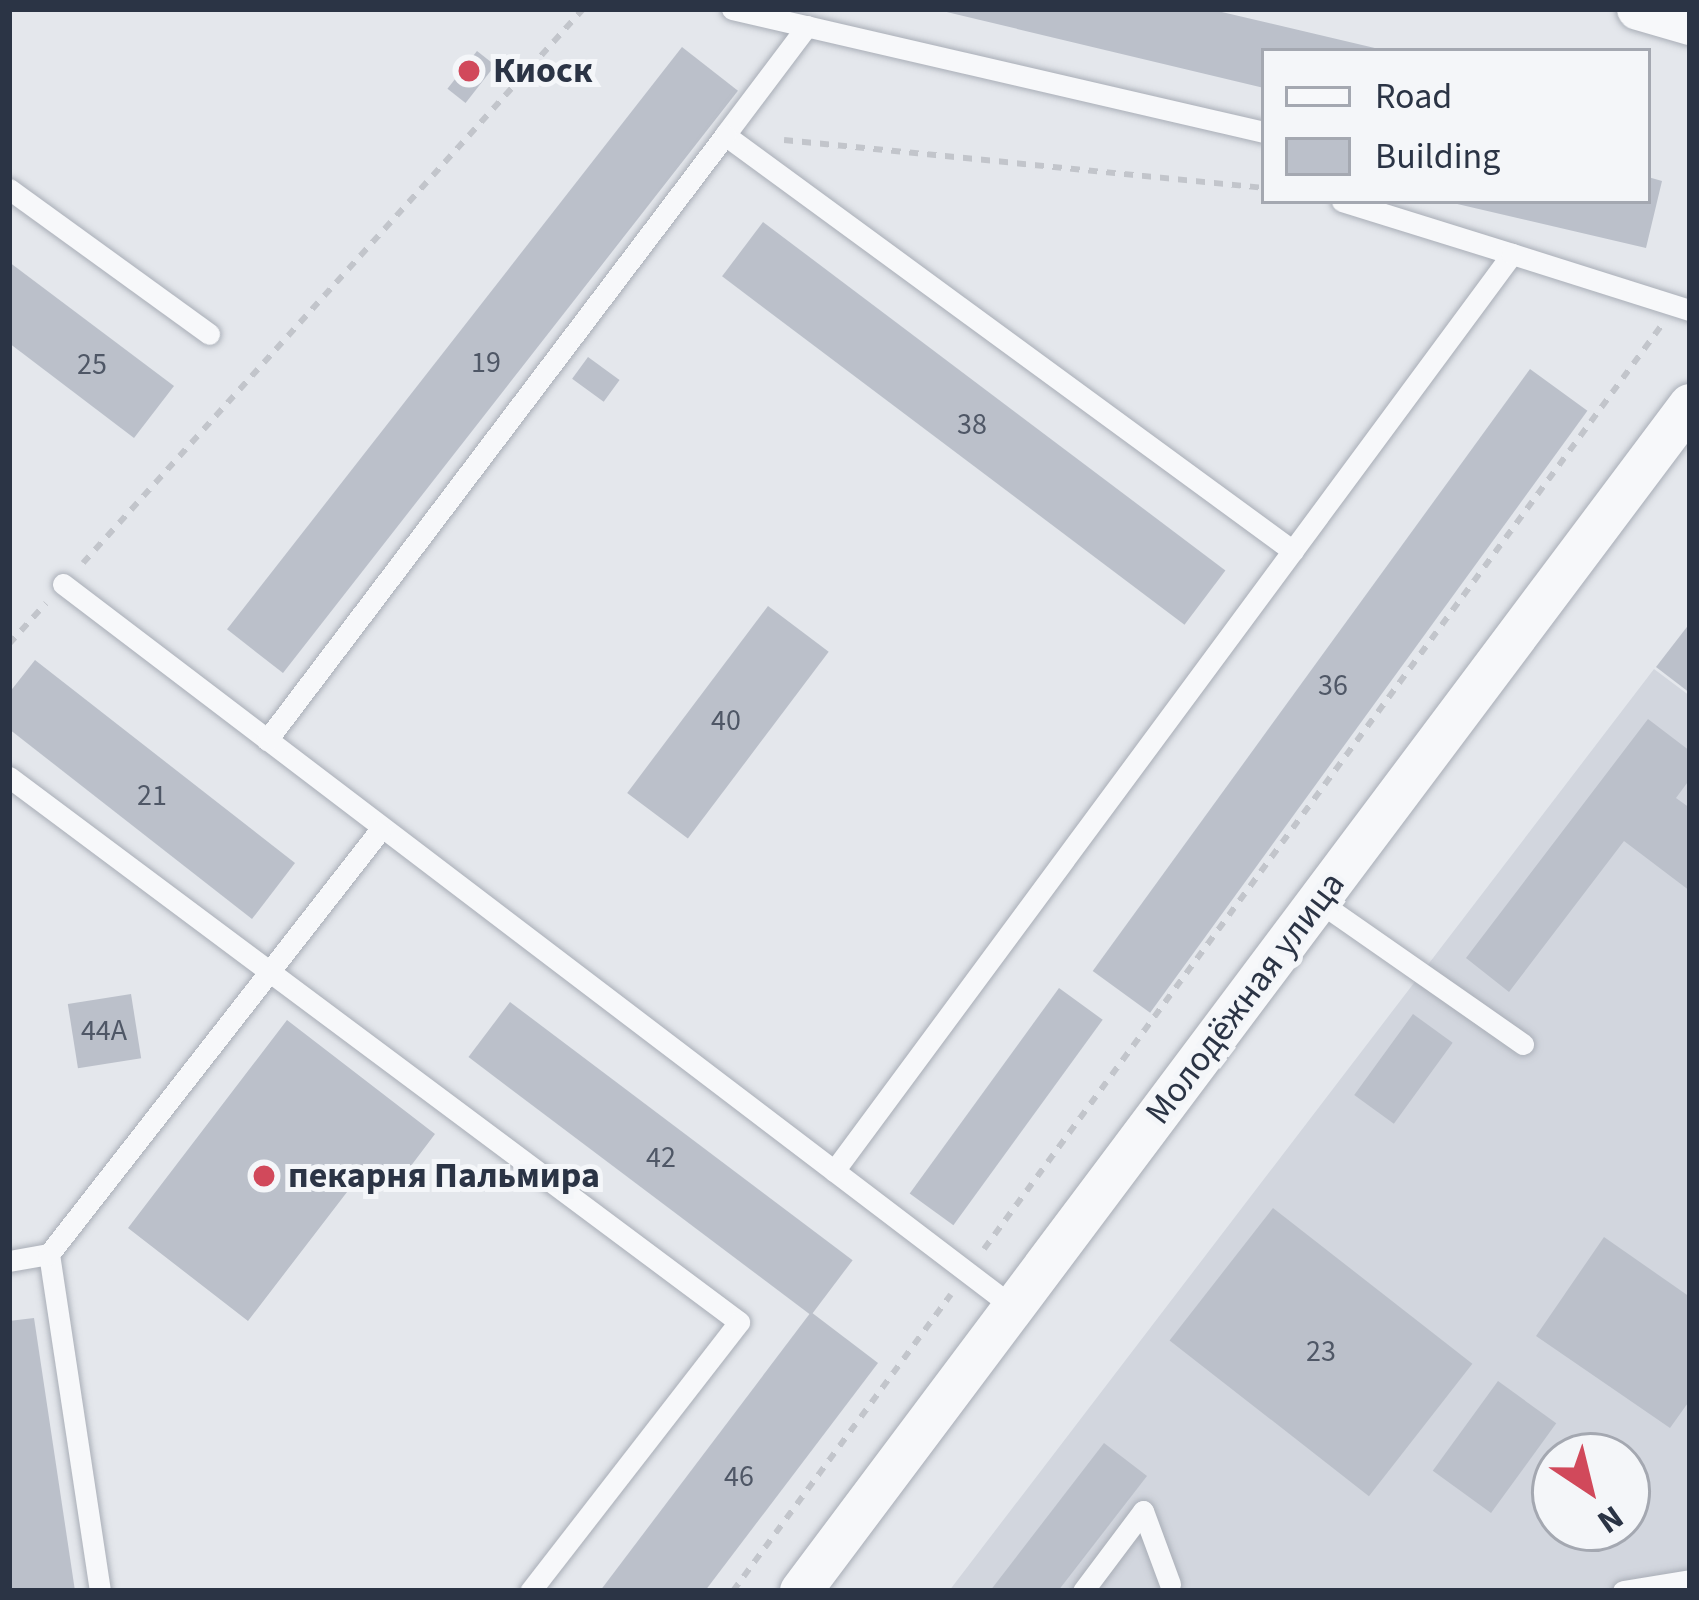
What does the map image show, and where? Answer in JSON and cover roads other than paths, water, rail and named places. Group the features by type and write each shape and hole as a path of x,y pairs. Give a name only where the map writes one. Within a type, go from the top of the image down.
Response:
{"street":[{"path":"1638,9 1690,24"},
{"name":"Молодёжная улица","path":"801,1591 1690,405"}],"lane":[{"path":"733,9 1261,131"},
{"path":"267,740 807,26"},
{"path":"725,135 1293,551"},
{"path":"9,188 208,334"},
{"path":"1352,204 1683,308"},
{"path":"834,1171 1512,254"},
{"path":"63,584 380,830 1013,1307"},
{"path":"9,777 739,1322 530,1591"},
{"path":"9,1262 49,1254 266,970 380,830"},
{"path":"1318,901 1523,1045"},
{"path":"49,1254 100,1591"},
{"path":"1083,1591 1143,1511 1169,1584"},
{"path":"1623,1591 1690,1580"}],"place":[{"name":"Киоск","path":"469,71"},
{"name":"пекарня Пальмира","path":"264,1176"}]}
